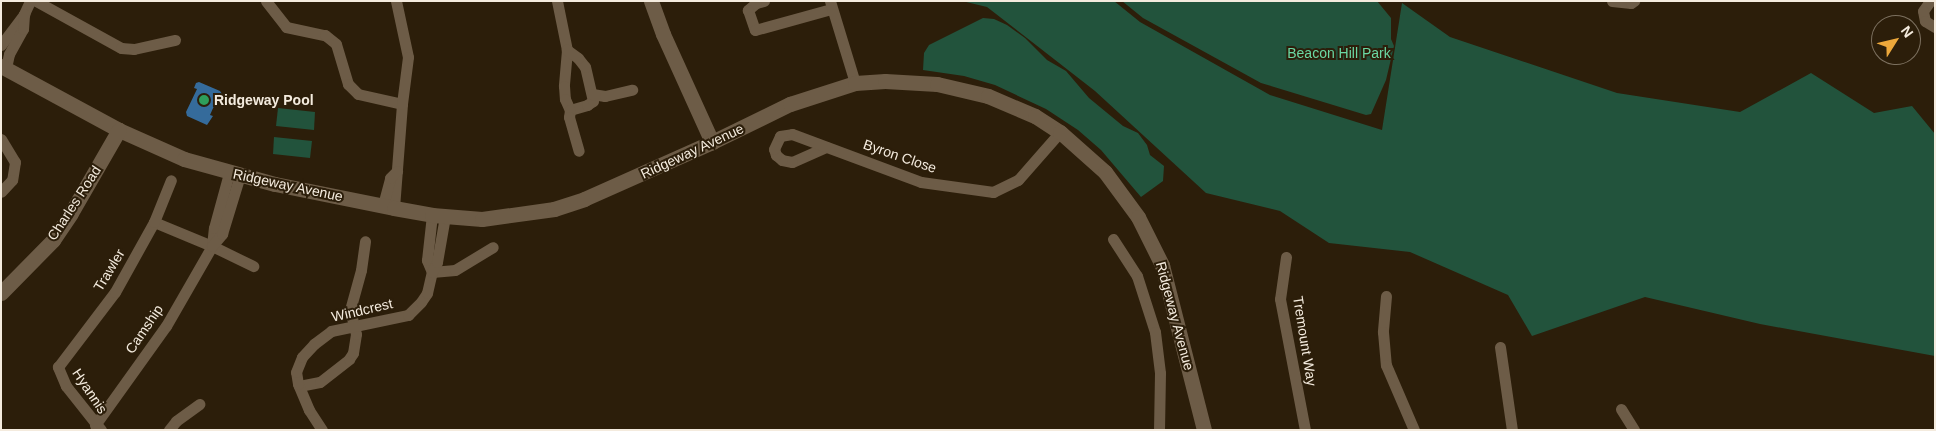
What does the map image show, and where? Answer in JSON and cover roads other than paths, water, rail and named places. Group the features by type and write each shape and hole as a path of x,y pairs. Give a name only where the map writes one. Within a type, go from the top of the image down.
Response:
{"street":[{"path":"1,45 24,14 30,1"},
{"path":"36,1 121,48 134,49 175,40"},
{"path":"266,1 286,27 325,35 336,44 348,84 358,94 402,104"},
{"path":"388,207 390,178 397,171 408,57 396,1"},
{"path":"556,1 567,50 564,86 565,100 570,110 569,117 579,151"},
{"path":"651,1 662,34 712,142"},
{"path":"764,1 756,3 748,10 755,30 830,5 855,83"},
{"path":"1612,1 1631,3 1634,1"},
{"path":"1930,1 1923,11 1925,21 1935,27"},
{"path":"4,67 23,29 24,14"},
{"path":"567,50 578,58 585,67 592,94 592,101 587,105 570,110"},
{"name":"Ridgeway Avenue","path":"4,67 119,130 184,159 235,174 388,207 438,215 482,219 554,209 613,188 790,104 855,83 885,81 938,84 961,88 1011,105 1060,132 1105,172 1122,193 1151,240 1168,284 1204,430"},
{"path":"592,94 605,96 632,90"},
{"name":"Charles Road","path":"1,293 53,240 71,213 119,130"},
{"name":"Byron Close","path":"826,147 922,182 993,192 1018,180 1060,132"},
{"path":"1,139 15,162 12,180 1,192"},
{"name":"Camship","path":"98,427 166,326 212,246 214,228 235,174"},
{"name":"Trawler","path":"58,367 115,292 154,222 171,180"},
{"name":"Windcrest","path":"322,430 309,410 299,386 296,372 298,365 307,350 331,331 408,315 427,293 432,272 427,260 438,215"},
{"path":"154,222 212,246 253,266"},
{"path":"1113,239 1140,283 1155,332 1160,373 1159,430"},
{"path":"299,386 320,382 349,359 356,345 350,310 361,270 365,242"},
{"path":"432,272 455,270 493,247"},
{"name":"Tremount Way","path":"1286,257 1280,299 1305,430"},
{"path":"1386,296 1383,332 1386,365 1389,376 1414,430"},
{"path":"1500,347 1512,430"},
{"name":"Hyannis","path":"58,367 66,386 98,427"},
{"path":"169,430 176,421 199,404"},
{"path":"1621,409 1634,430"}],"water":[{"name":"Ridgeway Pool","path":"199,82 220,91 222,94 218,97 210,115 213,116 207,125 187,116 186,112 197,89 194,88 196,83"}],"place":[{"name":"Ridgeway Pool","path":"204,100"}],"park label":[{"name":"Beacon Hill Park","path":"1339,53"}]}
